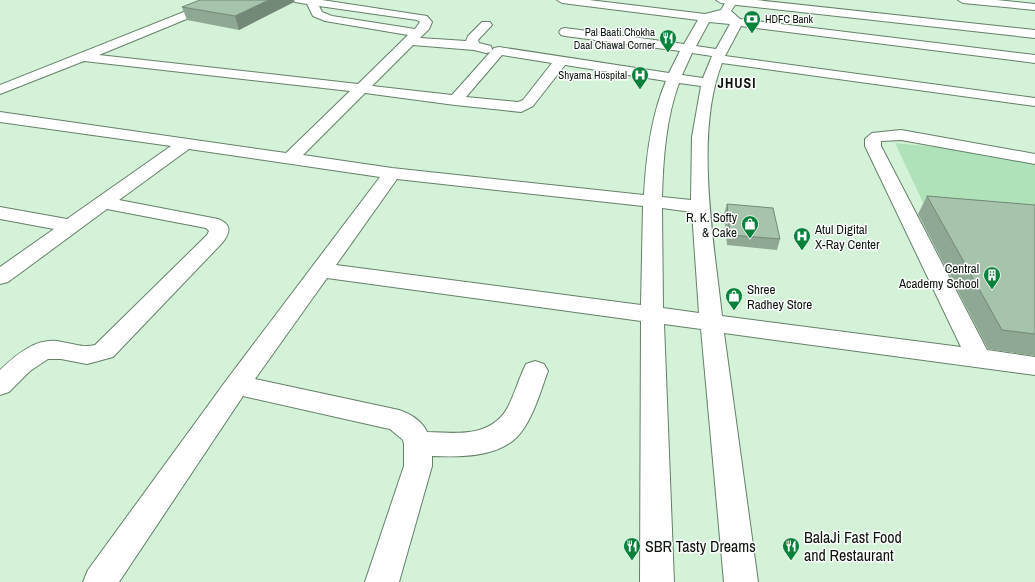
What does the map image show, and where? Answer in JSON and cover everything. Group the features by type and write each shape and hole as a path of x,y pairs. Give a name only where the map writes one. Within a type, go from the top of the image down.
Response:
{"main road":[{"path":"0,90 224,0"},
{"path":"562,0 730,8 1035,34"},
{"path":"812,0 1035,25"},
{"path":"963,0 1035,7"},
{"path":"290,158 424,26 426,22 423,18 418,17 305,1"},
{"path":"658,582 652,314 652,202 660,134 667,98 673,78 687,49 730,8"},
{"path":"730,8 719,56 708,83 704,102 701,139 700,207 711,322 741,582"},
{"path":"730,8 1035,59"},
{"path":"475,46 472,43 472,39 486,25"},
{"path":"565,32 1035,102"},
{"path":"413,37 708,83"},
{"path":"455,101 499,51"},
{"path":"82,57 262,76 509,107 521,107 528,104 561,61"},
{"path":"0,117 392,173 700,207"},
{"path":"979,358 872,146 873,139 878,136 901,135 1035,159"},
{"path":"0,277 186,143"},
{"path":"100,582 237,385 392,173"},
{"path":"0,385 39,353 55,350 84,357 94,356 104,351 216,238 219,230 218,226 211,222 104,203"},
{"path":"0,212 72,226"},
{"path":"321,270 1035,366"},
{"path":"418,444 472,444 493,439 507,430 514,420 535,371"},
{"path":"237,385 385,417 399,422 414,432 418,444 418,466 382,582"}],"green space":[{"path":"895,143 1007,154 1035,159 1035,222 927,211"}],"building":[{"path":"200,0 269,0 235,16 182,7"},
{"name":"Central Academy School","path":"927,196 1035,205 1035,334 1002,330"},
{"path":"727,204 773,208 780,239 730,235"}],"place":[{"name":"HDFC Bank","path":"752,34"},
{"name":"Pal Baati Chokha Daal Chawal Corner","path":"668,53"},
{"name":"Shyama Hospital","path":"640,90"},
{"name":"R. K. Softy & Cake","path":"750,239"},
{"name":"Atul Digital X-Ray Center","path":"802,251"},
{"name":"Central Academy School","path":"992,290"},
{"name":"Shree Radhey Store","path":"734,311"},
{"name":"SBR Tasty Dreams","path":"632,561"},
{"name":"BalaJi Fast Food and Restaurant","path":"791,561"}],"district":[{"name":"JHUSI","path":"737,83"}]}
